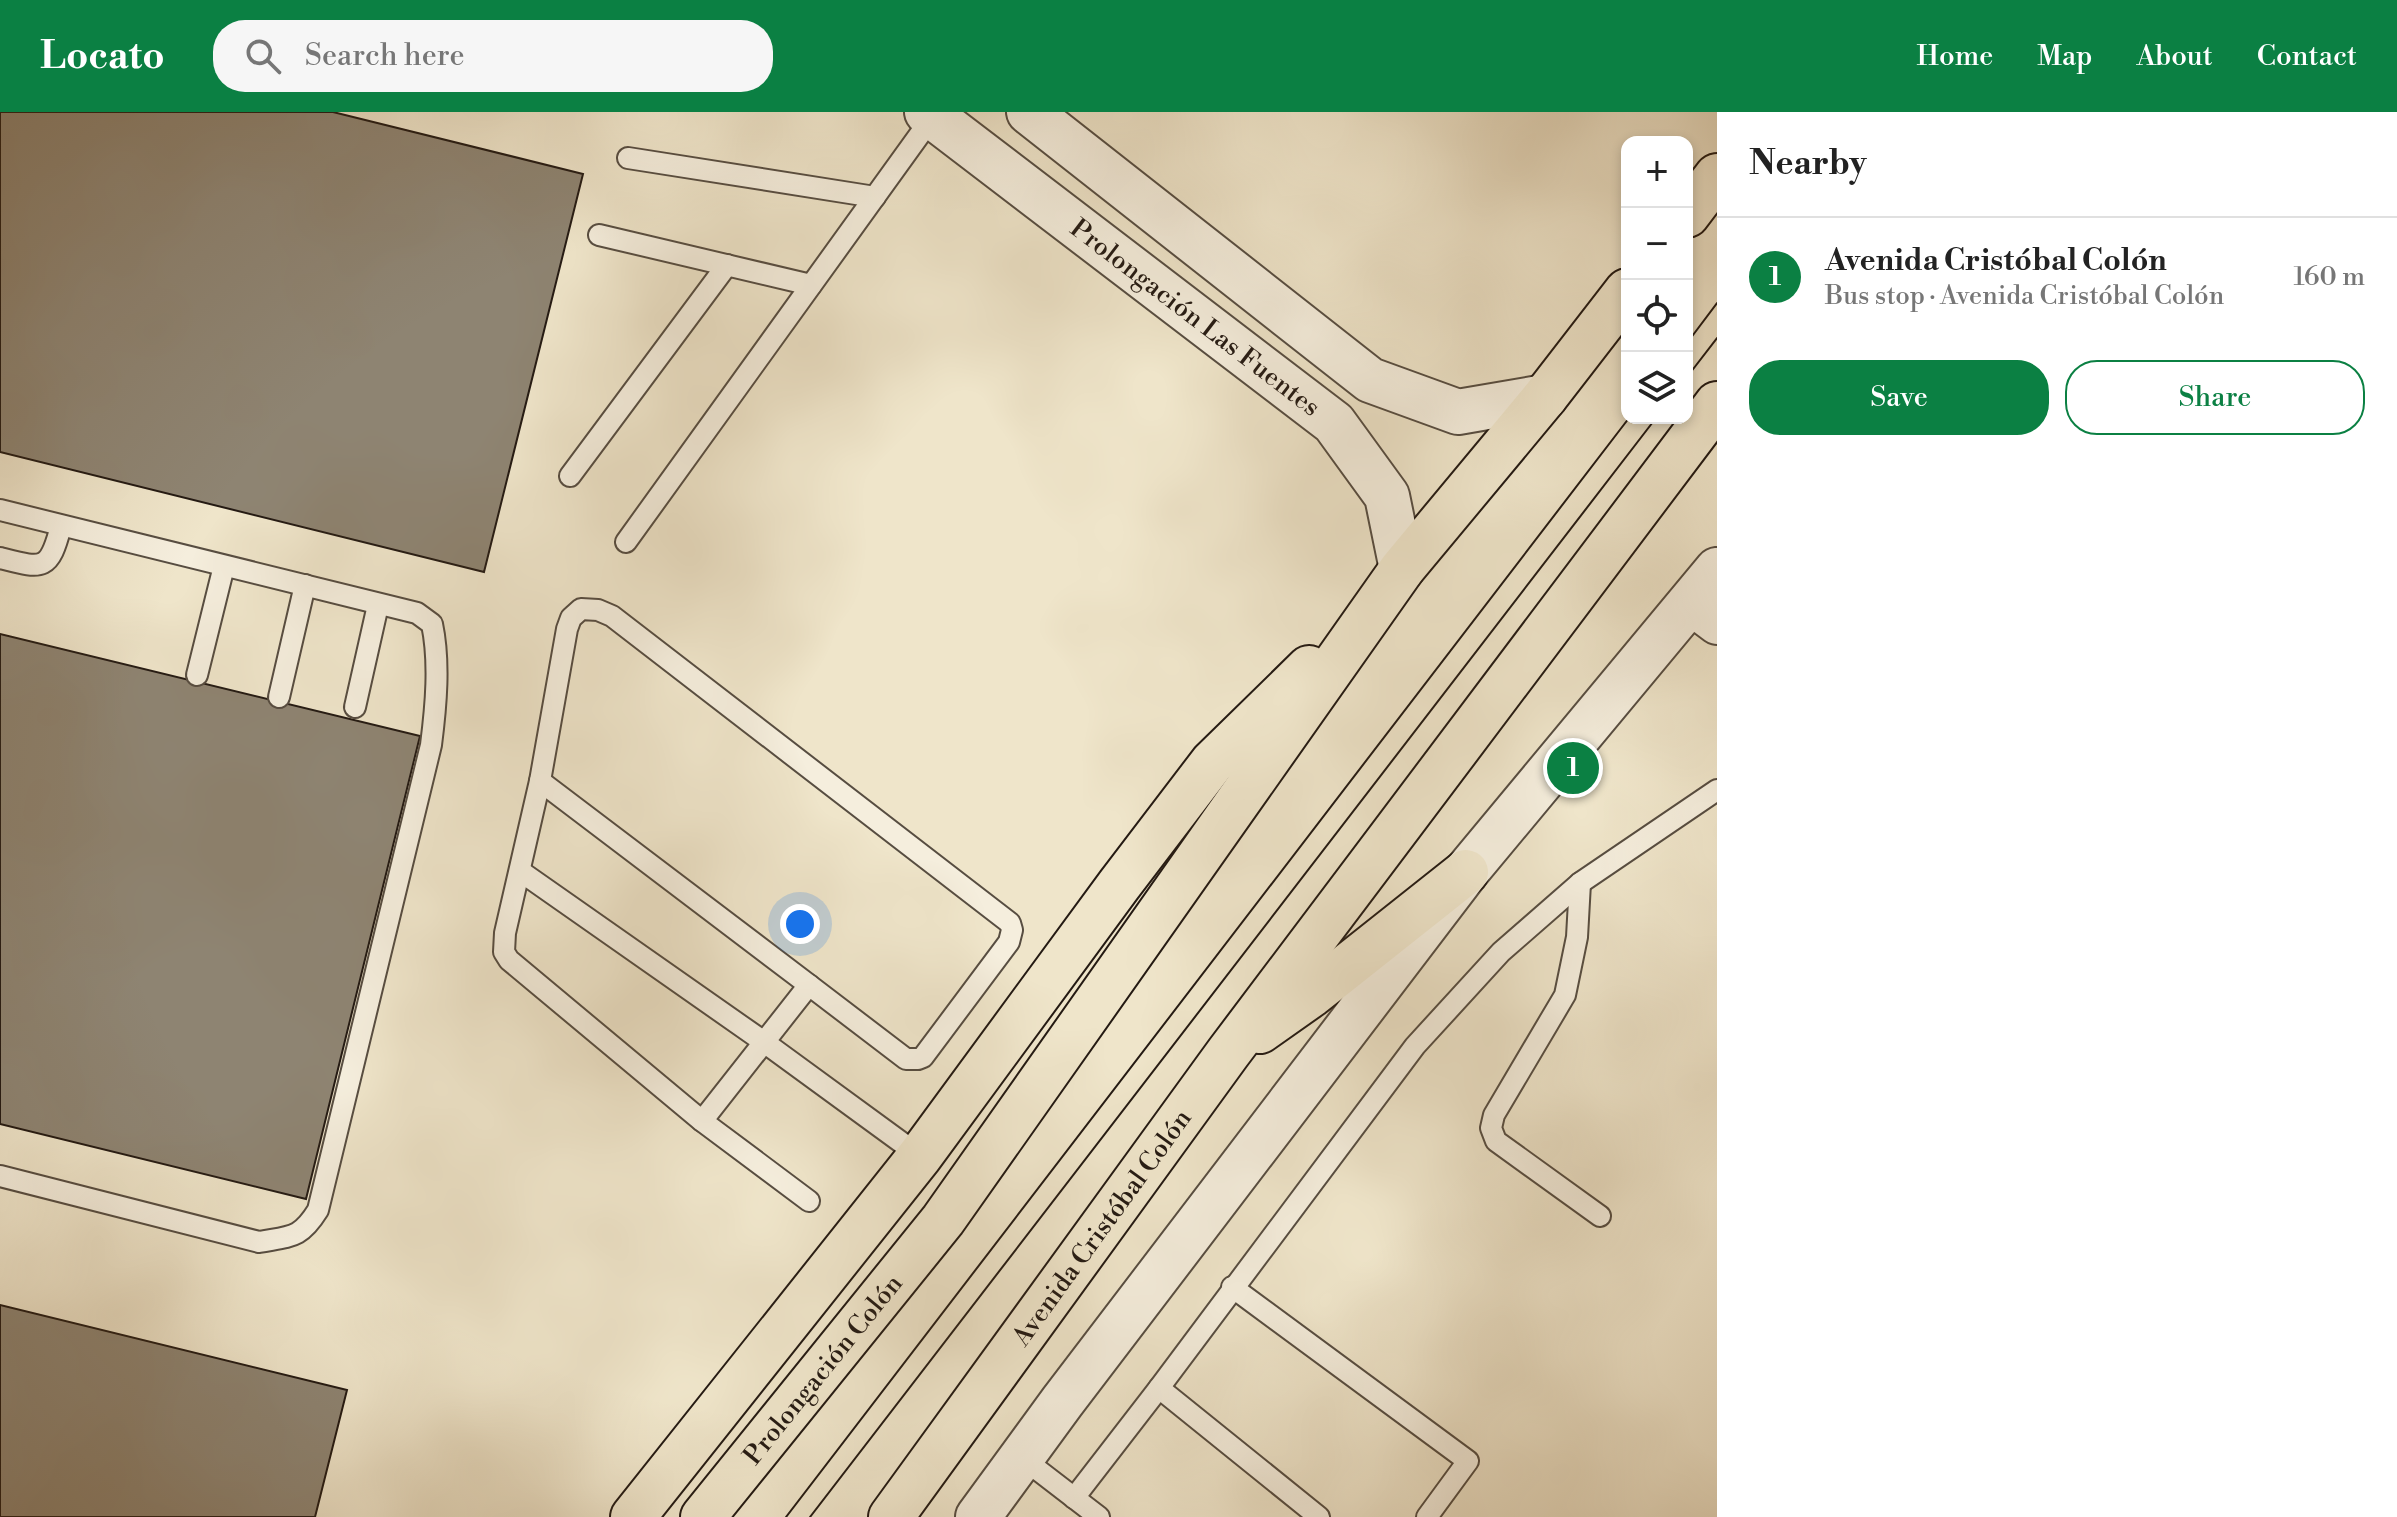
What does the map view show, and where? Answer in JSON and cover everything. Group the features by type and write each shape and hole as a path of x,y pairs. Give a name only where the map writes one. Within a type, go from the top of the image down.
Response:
{"main road":[{"path":"1692,208 1717,176"},
{"path":"633,1517 920,1156 1212,763 1392,582 1545,397 1621,299"},
{"name":"Avenida Cristóbal Colón","path":"891,1517 1228,1053 1717,404"},
{"name":"Prolongación Colón","path":"703,1517 943,1220 1392,582"},
{"path":"1228,1053 1324,986 1466,872"}],"street":[{"name":"Prolongación Las Fuentes","path":"1029,112 1370,380 1458,412 1545,397"},
{"name":"Prolongación Las Fuentes","path":"932,114 1334,423 1387,496 1392,582"},
{"path":"978,1517 1466,872 1703,614 1717,570"}],"lane":[{"path":"626,542 932,114"},
{"path":"628,158 875,197"},
{"path":"599,235 811,285"},
{"path":"570,476 727,265"},
{"path":"0,510 417,613 432,624 435,640 435,718 431,745 318,1210 306,1229 288,1237 259,1242 0,1176"},
{"path":"0,558 32,566 47,562 54,552 61,526"},
{"path":"197,675 224,566"},
{"path":"279,697 305,585"},
{"path":"355,707 378,605"},
{"path":"540,781 906,1059 918,1059 926,1054 1009,942 1012,930 1005,918 612,616 598,610 581,609 571,618 540,781 503,942 504,952 509,960 702,1121 809,1201"},
{"path":"1074,1498 1415,1046 1501,952 1580,883 1717,790"},
{"path":"520,871 920,1156"},
{"path":"1580,883 1577,937 1565,995 1494,1115 1491,1128 1496,1141 1600,1216"},
{"path":"702,1121 809,985"},
{"path":"1232,1287 1468,1461 1427,1517"},
{"path":"1159,1388 1319,1517"},
{"path":"1021,1457 1099,1517"}],"building":[{"path":"0,112 333,112 583,174 484,572 0,452"},
{"path":"0,634 420,736 306,1199 0,1124"},
{"path":"0,1305 347,1390 315,1517 0,1517"}],"tram line":[{"path":"1693,335 1717,303"},
{"path":"1693,369 1717,338"},
{"path":"786,1517 1624,424"},
{"path":"810,1517 1651,424"}],"place":[{"name":"Avenida Cristóbal Colón","path":"1573,768"}]}
